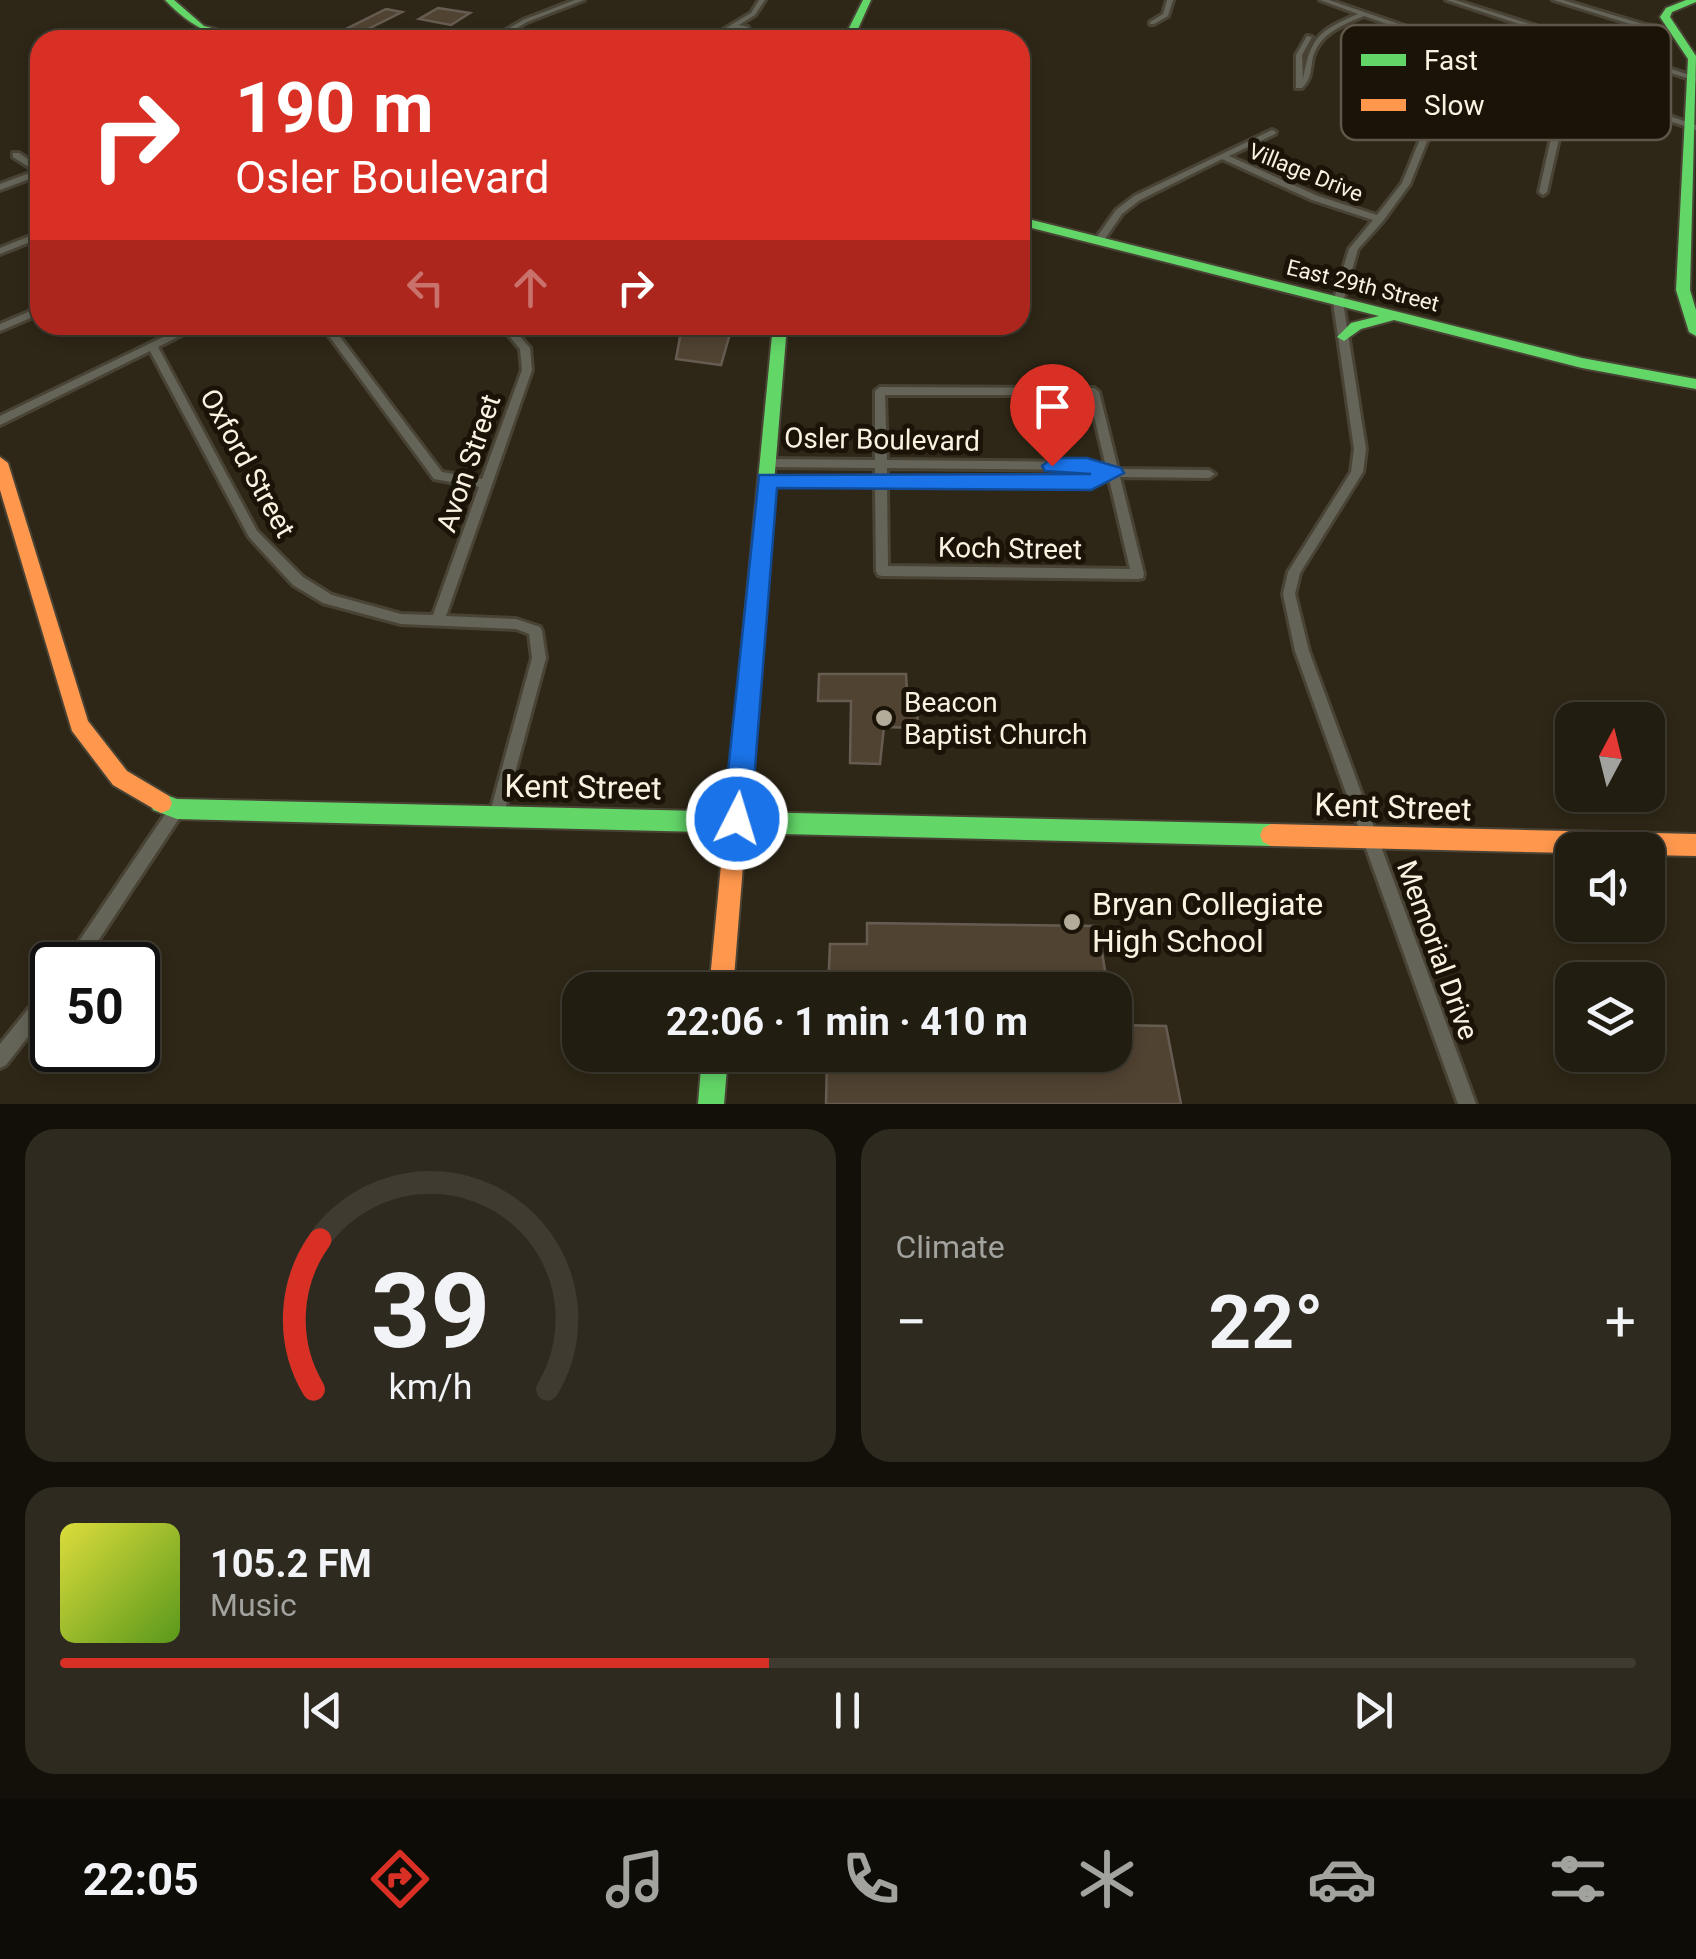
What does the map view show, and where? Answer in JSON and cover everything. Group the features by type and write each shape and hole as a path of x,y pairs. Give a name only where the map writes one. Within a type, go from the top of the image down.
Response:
{"street":[{"path":"170,0 200,28 209,30"},
{"path":"510,30 582,0"},
{"path":"734,26 753,14 762,0"},
{"path":"853,30 867,0"},
{"path":"864,30 877,0"},
{"path":"1152,24 1166,16 1170,0"},
{"path":"1323,0 1396,25"},
{"path":"1449,0 1528,25"},
{"path":"1556,0 1638,25"},
{"path":"1669,25 1666,14 1694,0"},
{"path":"1306,50 1323,34 1360,13"},
{"path":"1671,30 1691,52 1695,78 1683,297 1696,332"},
{"path":"1671,70 1695,78"},
{"path":"1099,241 1119,212 1137,198 1272,132"},
{"name":"Memorial Drive","path":"1424,140 1406,184 1354,249 1338,302 1358,412 1356,472 1294,572 1289,594 1302,651 1466,1104"},
{"path":"1543,192 1555,140"},
{"path":"16,155 30,164"},
{"name":"Village Drive","path":"1221,156 1315,198 1380,218"},
{"path":"0,187 30,175"},
{"name":"East 29th Street","path":"1030,224 1582,363 1696,384"},
{"path":"0,252 30,239"},
{"path":"0,328 30,314"},
{"path":"1344,337 1366,322 1399,317"},
{"path":"0,421 176,335"},
{"path":"333,335 438,476 487,484"},
{"name":"Avon Street","path":"437,622 528,370 525,348 514,335"},
{"path":"723,972 779,335"},
{"name":"Oxford Street","path":"153,347 253,534 277,563 328,599 401,619 527,625 540,642 497,816"},
{"path":"881,482 880,391 1094,392 1113,473"},
{"name":"Kent Street","path":"0,462 79,725 124,785 143,798 178,809 737,819 1696,845"},
{"name":"Osler Boulevard","path":"768,472 880,464 1087,466 1113,473 1210,474"},
{"name":"Osler Boulevard","path":"768,472 881,482 1091,483 1113,473"},
{"name":"Koch Street","path":"881,482 882,571 1138,574 1113,473"},
{"path":"88,942 178,809"},
{"path":"0,1059 30,1020"},
{"path":"710,1104 713,1072"}],"building":[{"path":"438,8 470,13 451,25 419,19"},
{"path":"386,9 402,12 366,30 344,30"},
{"path":"680,335 730,335 721,365 676,359"},
{"name":"Beacon Baptist Church","path":"819,674 906,674 908,709 917,709 918,728 884,727 880,764 850,763 851,701 818,701"},
{"name":"Bryan Collegiate High School","path":"867,923 1098,926 1105,972 829,972 830,944 867,944"},
{"name":"Bryan Collegiate High School","path":"1132,1025 1166,1026 1181,1104 826,1104 827,1072 1132,1072"}],"traffic: fast":[{"path":"169,0 201,28 210,30"},
{"path":"853,30 867,0"},
{"path":"1670,25 1665,17 1669,10 1694,0"},
{"path":"1671,26 1693,59 1683,290 1696,332"},
{"path":"1030,224 1582,363 1696,384"},
{"path":"1344,337 1356,326 1388,318"},
{"path":"755,605 779,335"},
{"path":"161,803 177,809 1271,835"},
{"path":"711,1104 714,1072"}],"traffic: slow":[{"path":"0,463 79,725 120,778 161,803"},
{"path":"723,972 755,605"},
{"path":"1271,835 1696,845"}],"place":[{"name":"Beacon Baptist Church","path":"884,718"},
{"name":"Bryan Collegiate High School","path":"1072,922"}],"route":[{"path":"737,819 767,481 1091,483 1113,473 1087,466 1052,466"}]}
